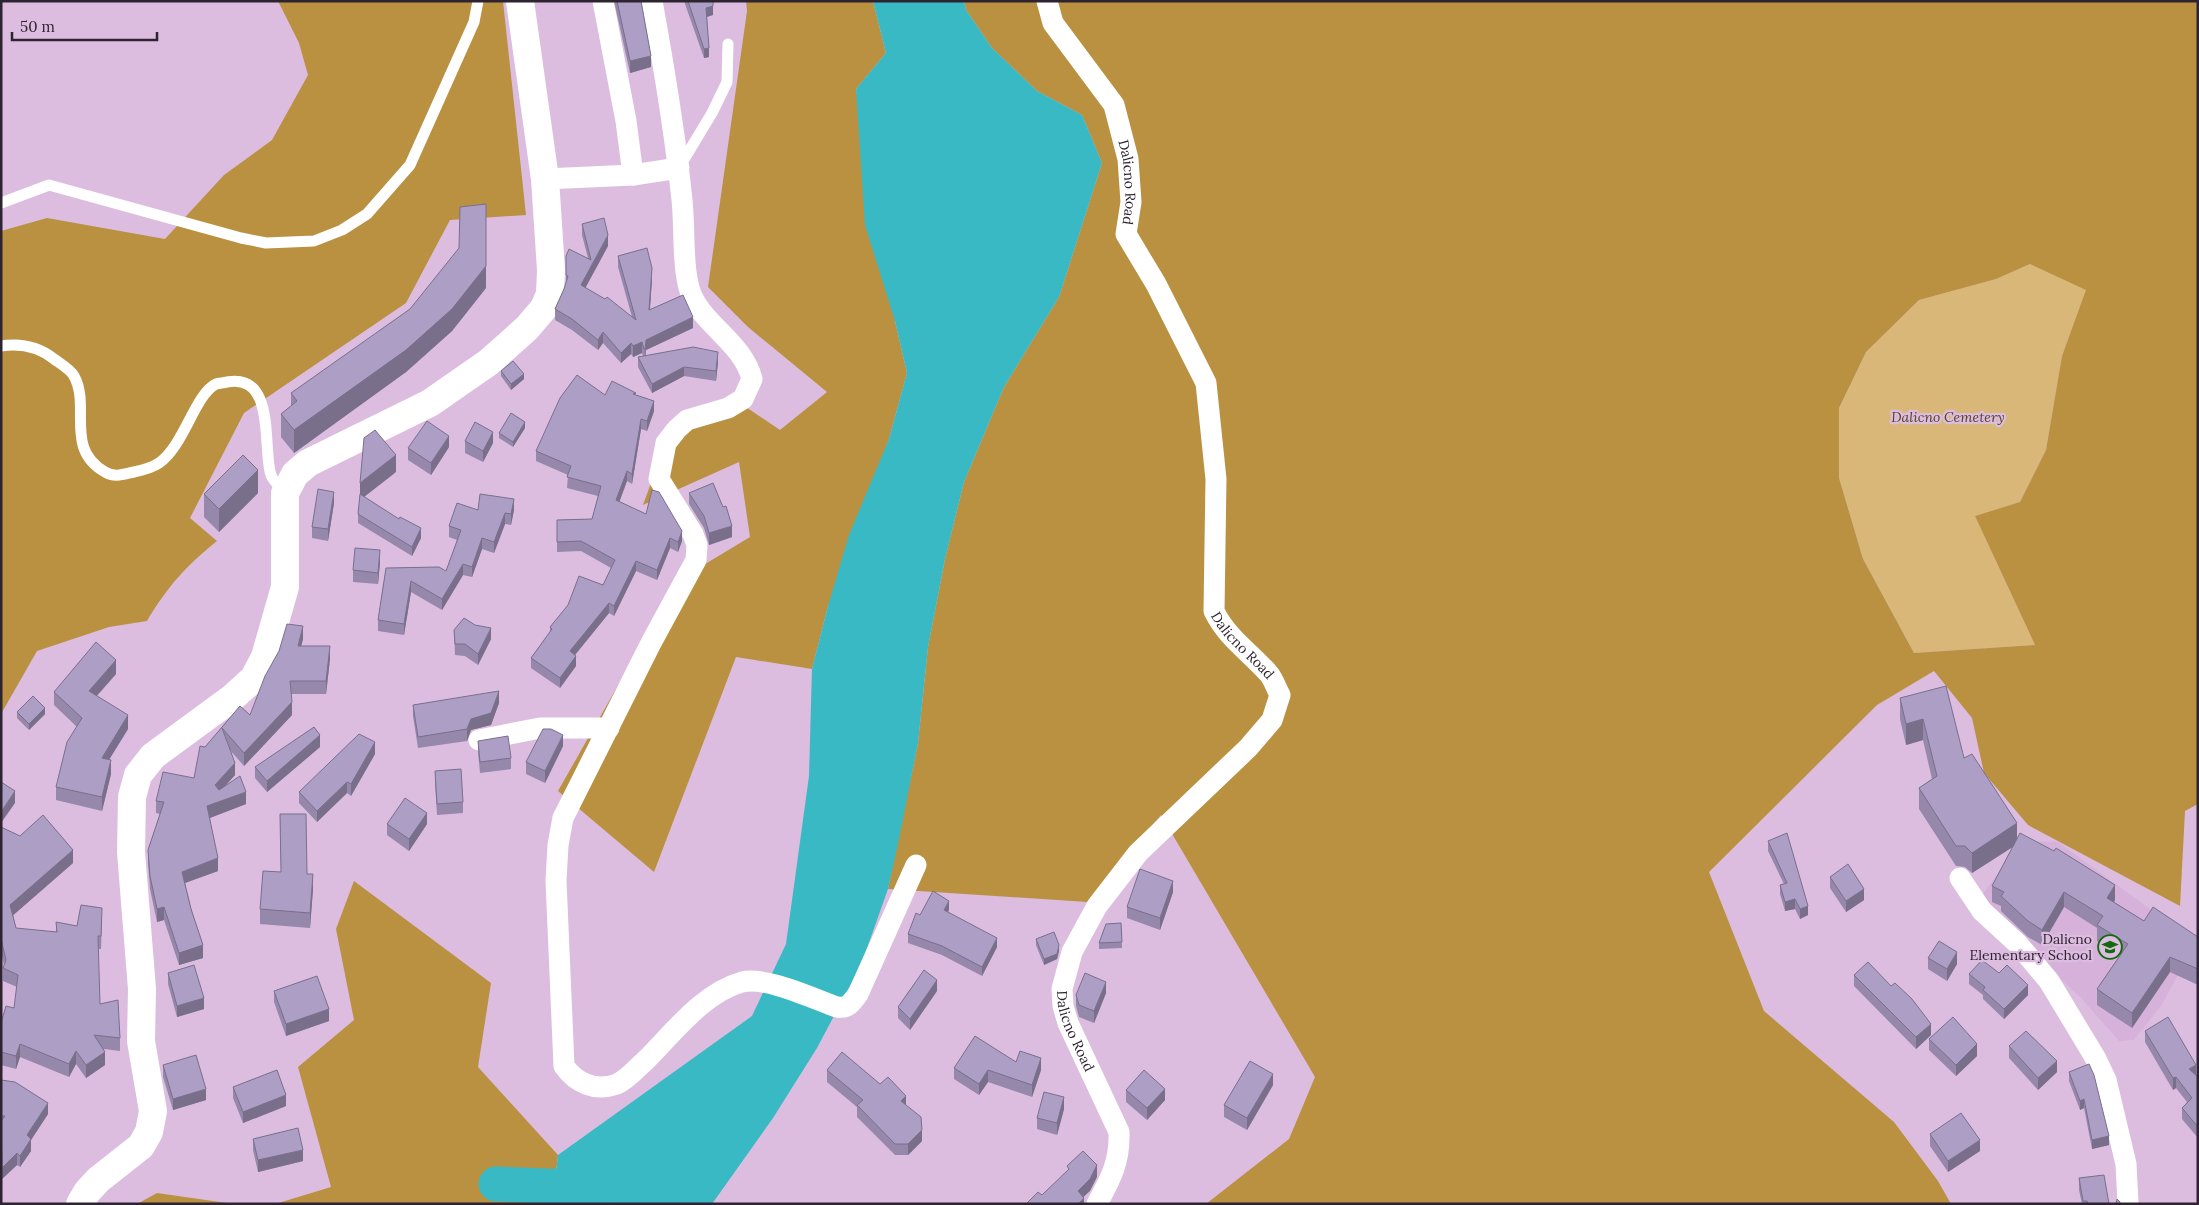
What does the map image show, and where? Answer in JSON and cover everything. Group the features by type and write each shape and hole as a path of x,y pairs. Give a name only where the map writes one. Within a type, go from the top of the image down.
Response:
{"main road":[{"path":"80,1204 87,1192 98,1180 141,1146 149,1132 153,1111 140,1041 142,989 131,852 132,797 138,776 153,756 232,698 254,678 265,657 285,587 285,493 295,474 308,463 430,403 489,362 527,328 544,308 550,294 551,270 545,179 520,1"}],"street":[{"path":"603,1 626,121 633,175"},
{"path":"652,1 679,168 684,212 686,276 695,303 743,357 752,379 743,399 728,408 687,420 666,443 659,479 693,534 697,544 696,560 651,643 563,818 558,845 556,881 564,1066 572,1077 583,1084 600,1086 617,1084 697,1009 724,989 745,981 772,983 837,1007 843,1008 848,1006 858,994 916,865"},
{"name":"Dalicno Road","path":"1047,1 1053,23 1114,105 1128,159 1131,202 1126,234 1156,284 1206,382 1216,479 1214,611 1234,641 1270,675 1280,695 1272,720 1248,748 1138,853 1097,906 1072,952 1062,989 1062,1006 1119,1132 1120,1149 1114,1171 1097,1204"},
{"path":"545,179 633,175 679,168"},
{"path":"479,740 540,728 609,728"},
{"path":"1960,878 1982,911 2018,944 2048,981 2096,1059 2106,1080 2126,1164 2128,1204"}],"lane":[{"path":"1,204 49,185 266,243 314,241 342,230 367,214 410,165 474,22 478,1"},
{"path":"679,168 712,113 727,82 728,44"},
{"path":"1,346 35,348 74,374 78,386 82,443 91,462 116,476 150,468 160,463 181,439 202,399 215,385 231,382 246,383 260,398 264,411 271,476 285,493"}],"shaded area":[{"path":"278,1 503,1 526,215 450,220 406,303 244,413 190,518 217,541 178,578 162,597 147,621 109,627 37,651 1,714 1,231 47,218 165,239 224,175 272,140 308,75 299,43"},
{"path":"746,1 873,1 886,53 856,89 895,321 907,373 889,439 828,606 812,669 736,657 654,872 558,791 629,666 672,584 750,537 739,462 643,505 670,430 743,405 780,430 827,392 748,327 708,287 747,11"},
{"path":"873,1 964,1 966,10 992,48 1037,91 1082,115 1102,163 1059,297 1004,387 964,482 945,559 928,647 918,743 898,844 888,889 861,965 817,1048 773,1118 712,1204 552,1204 558,1155 752,1016 786,944 809,776 812,669 849,535 889,439 907,373 895,321 865,225 856,89 886,53"},
{"path":"964,1 2198,1 2198,804 2185,811 2180,906 2028,825 1984,773 1972,718 1934,671 1877,705 1709,872 1764,1011 1894,1122 1938,1181 1951,1204 1206,1204 1289,1139 1315,1077 1161,815 1087,902 888,889 918,743 928,647 945,559 964,482 1004,387 1059,297 1102,163 1082,115 1037,91 992,48 966,10","holes":["2030,264 2086,290 2062,356 2046,450 2020,502 1975,516 2035,645 1914,653 1863,559 1839,478 1839,408 1866,352 1919,300 1996,279"]},
{"name":"Dalicno Elementary School","path":"2027,841 2058,842 2153,911 2197,940 2161,1006 2134,1040 2119,1041 2080,997 2007,930 1982,895 2015,850"},
{"path":"354,881 491,983 478,1067 558,1155 552,1204 275,1204 331,1187 298,1067 354,1020 336,929"},
{"path":"157,1193 234,1204 137,1204"}],"green space":[{"name":"Dalicno Cemetery","path":"2030,264 2087,289 2062,356 2046,450 2020,502 1975,516 2035,645 1914,653 1863,559 1839,478 1839,408 1866,352 1919,300 1996,279"}],"building":[{"path":"617,1 641,1 651,56 630,61"},
{"path":"688,1 713,1 713,6 706,8 709,48 704,49"},
{"path":"486,204 486,266 452,309 406,350 294,430 281,414 297,401 291,393 410,309 459,248 460,207"},
{"path":"604,218 608,235 581,285 605,299 607,297 636,320 618,256 647,248 652,268 649,310 683,295 693,317 646,340 645,349 642,342 633,346 631,343 621,353 603,332 598,340 572,319 555,309 568,276 566,275 566,256 569,249 591,260 582,224"},
{"path":"693,347 718,352 716,371 684,367 652,384 638,357"},
{"path":"513,361 524,374 511,384 501,371"},
{"path":"577,375 605,395 612,381 636,393 633,394 654,401 647,421 641,419 632,474 627,471 616,500 646,514 652,490 659,492 682,531 678,542 670,538 657,570 636,561 614,606 609,603 570,651 576,656 560,678 531,658 552,629 550,627 568,605 579,576 603,585 615,560 581,541 557,542 557,520 592,519 601,486 567,477 571,466 536,451 560,398"},
{"path":"511,413 525,422 513,442 499,433"},
{"path":"427,421 449,436 431,463 408,448"},
{"path":"475,422 493,432 483,451 465,441"},
{"path":"375,430 396,455 360,483 364,438"},
{"path":"243,455 258,470 219,509 204,494"},
{"path":"713,483 723,507 726,506 732,526 709,533 704,516 689,493"},
{"path":"318,489 334,492 328,529 312,527"},
{"path":"360,494 399,519 400,517 421,528 412,547 358,514"},
{"path":"480,494 514,499 511,514 505,513 494,542 482,538 472,567 463,564 442,599 411,581 404,624 378,620 386,568 439,567 446,571 461,530 449,526 457,503 478,510"},
{"path":"355,548 380,550 378,573 353,570"},
{"path":"464,618 475,625 491,628 478,654 465,644 455,644 454,630"},
{"path":"287,624 303,626 298,646 330,646 326,681 290,681 292,702 244,753 222,728 235,763 215,785 219,790 240,776 246,792 207,806 218,858 182,872 191,909 203,945 179,953 164,907 157,909 150,876 148,850 164,802 156,801 163,772 194,778 200,746 205,747 240,706 250,715 265,676 279,651"},
{"path":"96,642 116,660 89,691 128,715 102,758 111,760 102,797 56,787 67,742 82,718 54,692"},
{"path":"1946,686 1964,758 1972,754 2017,823 1972,853 1965,846 1956,846 1919,788 1937,776 1923,719 1906,724 1900,698"},
{"path":"499,691 491,713 471,719 467,729 418,737 413,705"},
{"path":"33,696 45,708 29,724 17,712"},
{"path":"314,727 320,735 267,781 255,767"},
{"path":"543,729 551,729 563,735 545,771 526,762"},
{"path":"359,734 375,742 351,784 347,782 317,811 299,792"},
{"path":"508,736 511,758 480,762 478,741"},
{"path":"461,769 463,802 437,804 435,771"},
{"path":"1,782 15,791 1,812"},
{"path":"405,798 427,813 409,839 387,824"},
{"path":"280,814 306,814 307,874 313,874 310,913 260,909 263,871 281,872"},
{"path":"43,815 73,850 10,905 16,928 57,932 56,922 77,926 81,905 102,908 101,936 98,936 100,1004 118,1000 120,1038 94,1035 105,1052 86,1065 76,1051 69,1064 20,1044 16,1056 1,1052 1,1023 6,1006 14,1008 18,975 3,968 6,960 1,939 1,827 20,836"},
{"path":"1787,833 1808,906 1800,909 1795,899 1785,902 1780,885 1787,883 1768,841"},
{"path":"2020,833 2054,851 2056,848 2115,885 2107,898 2144,921 2153,907 2198,937 2198,969 2170,957 2132,1013 2097,989 2128,944 2097,925 2103,916 2064,892 2042,930 2028,921 2001,896 2004,892 1992,886"},
{"path":"1848,864 1864,889 1846,901 1830,877"},
{"path":"1140,869 1173,881 1160,918 1127,907"},
{"path":"933,891 949,901 944,910 997,938 982,967 942,946 908,934 916,913 920,915"},
{"path":"1121,923 1122,942 1099,943 1106,924"},
{"path":"1054,932 1059,945 1057,954 1044,959 1036,939"},
{"path":"1939,941 1957,952 1947,969 1928,958"},
{"path":"1982,960 1999,973 2007,965 2028,985 2004,1009 1983,990 1985,987 1969,974"},
{"path":"1868,962 1891,986 1895,983 1912,999 1931,1024 1916,1037 1854,975"},
{"path":"194,965 204,998 177,1006 168,973"},
{"path":"924,970 937,980 910,1019 898,1007"},
{"path":"1085,973 1106,982 1094,1011 1079,1005 1076,995"},
{"path":"317,976 329,1009 286,1024 274,991"},
{"path":"1953,1017 1977,1044 1956,1065 1929,1039"},
{"path":"2168,1017 2196,1065 2189,1069 2198,1077 2198,1127 2182,1108 2192,1098 2176,1077 2173,1078 2145,1031"},
{"path":"2026,1031 2057,1061 2038,1078 2009,1046"},
{"path":"975,1036 1016,1062 1020,1051 1041,1058 1032,1085 988,1070 979,1084 954,1068"},
{"path":"842,1052 880,1084 888,1077 906,1096 901,1101 921,1117 922,1130 908,1144 895,1144 857,1105 863,1100 827,1070"},
{"path":"196,1055 206,1089 173,1099 163,1065"},
{"path":"1250,1061 1273,1074 1247,1118 1224,1105"},
{"path":"2089,1064 2094,1075 2109,1136 2092,1140 2084,1099 2080,1101 2069,1072"},
{"path":"277,1070 286,1095 243,1112 233,1087"},
{"path":"1144,1070 1165,1089 1147,1108 1126,1090"},
{"path":"1,1080 15,1082 48,1103 27,1135 31,1139 20,1156 17,1153 2,1168 1,1121 5,1116 1,1116"},
{"path":"1044,1092 1064,1097 1057,1123 1037,1118"},
{"path":"1961,1113 1980,1140 1948,1161 1930,1134"},
{"path":"298,1128 303,1150 258,1160 253,1139"},
{"path":"1083,1151 1097,1165 1090,1179 1078,1191 1084,1198 1078,1204 1026,1204 1038,1192 1042,1195 1069,1169 1067,1166"},
{"path":"2104,1175 2109,1204 2088,1204 2087,1201 2083,1201 2079,1178"}],"waterway":[{"path":"496,1184 602,1188"}],"place":[{"name":"Dalicno Elementary School","path":"2110,947"}]}
